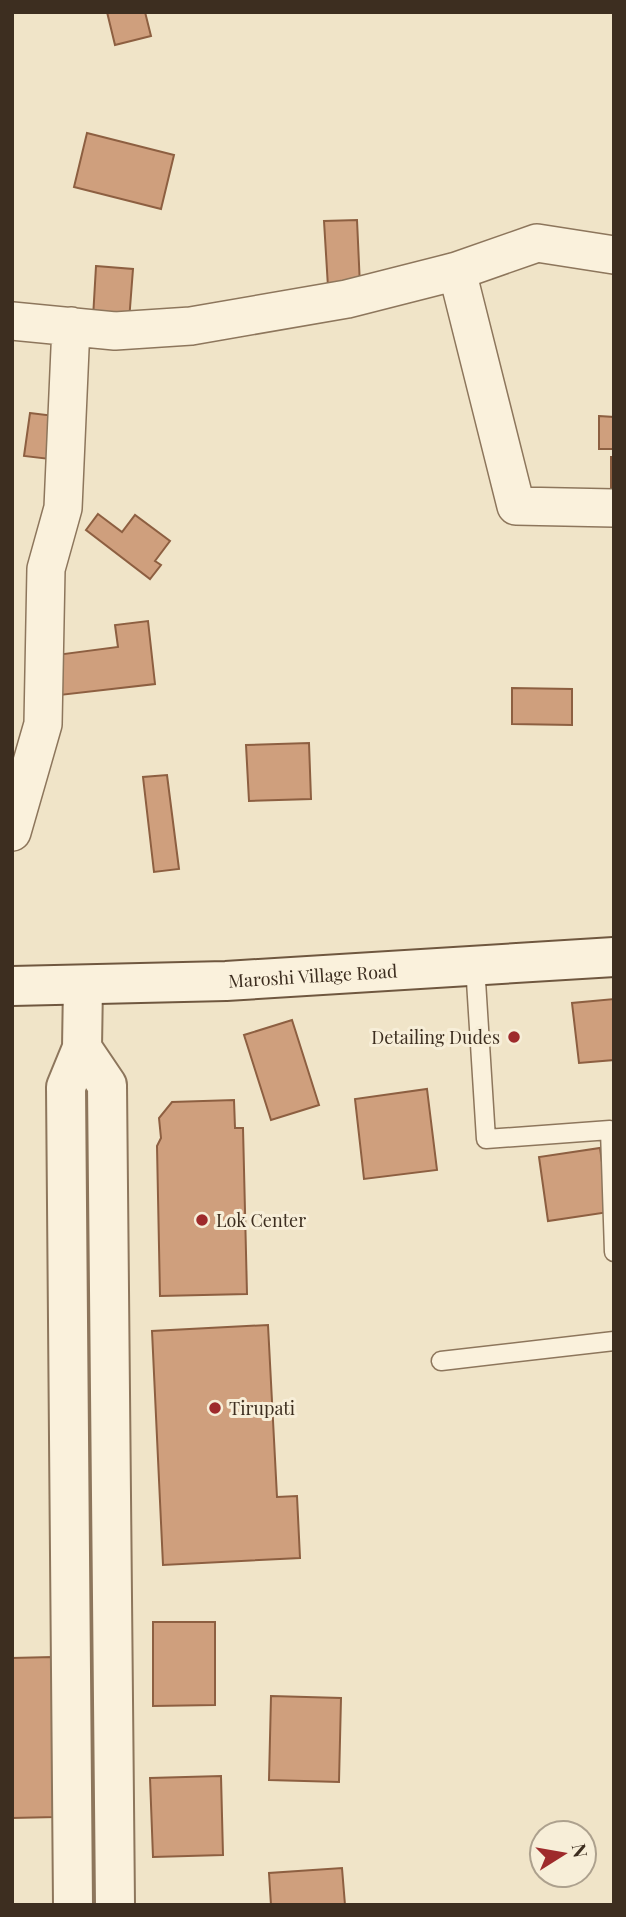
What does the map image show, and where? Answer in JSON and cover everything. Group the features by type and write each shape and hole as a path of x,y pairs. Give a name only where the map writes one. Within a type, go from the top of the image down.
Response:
{"street":[{"path":"12,321 115,331 191,326 347,299 457,271 537,243 614,255"},
{"path":"457,271 516,506 614,508"},
{"path":"12,832 43,724 46,569 64,508 71,326"},
{"name":"Maroshi Village Road","path":"12,986 226,981 614,957"},
{"path":"73,1905 66,1087 82,1048 83,985"},
{"path":"82,1048 107,1085 115,1905"}],"lane":[{"path":"475,965 486,1139 610,1130 614,1252"},
{"path":"442,1361 614,1341"}],"building":[{"path":"107,12 145,12 151,36 115,45"},
{"path":"87,133 174,155 161,209 74,187"},
{"path":"357,220 360,286 328,287 324,221"},
{"path":"96,266 133,269 129,321 93,318"},
{"path":"30,413 63,417 58,460 24,456"},
{"path":"599,416 614,417 614,449 599,449"},
{"path":"611,457 614,457 614,489 611,489"},
{"path":"98,514 122,532 135,515 170,541 155,561 161,565 150,579 86,530"},
{"path":"148,621 155,684 60,695 56,655 118,647 115,625"},
{"path":"512,688 572,689 572,725 512,724"},
{"path":"309,743 311,799 249,801 246,745"},
{"path":"167,775 179,869 154,872 143,777"},
{"path":"614,999 614,1060 579,1063 572,1003"},
{"path":"292,1020 319,1105 271,1120 244,1035"},
{"path":"427,1089 437,1170 364,1179 355,1099"},
{"name":"Lok Center","path":"234,1100 235,1128 243,1128 247,1294 160,1296 157,1146 161,1138 159,1118 172,1102"},
{"path":"600,1148 609,1212 548,1221 539,1157"},
{"path":"268,1325 277,1497 297,1496 300,1558 163,1565 152,1331"},
{"path":"153,1622 215,1622 215,1705 153,1706"},
{"path":"52,1657 56,1817 12,1818 12,1658"},
{"path":"271,1696 341,1698 339,1782 269,1780"},
{"path":"221,1776 223,1855 153,1857 150,1778"},
{"path":"342,1868 345,1905 271,1905 269,1873"}],"place":[{"name":"Detailing Dudes","path":"514,1037"},
{"name":"Lok Center","path":"202,1220"},
{"name":"Tirupati","path":"215,1408"}]}
